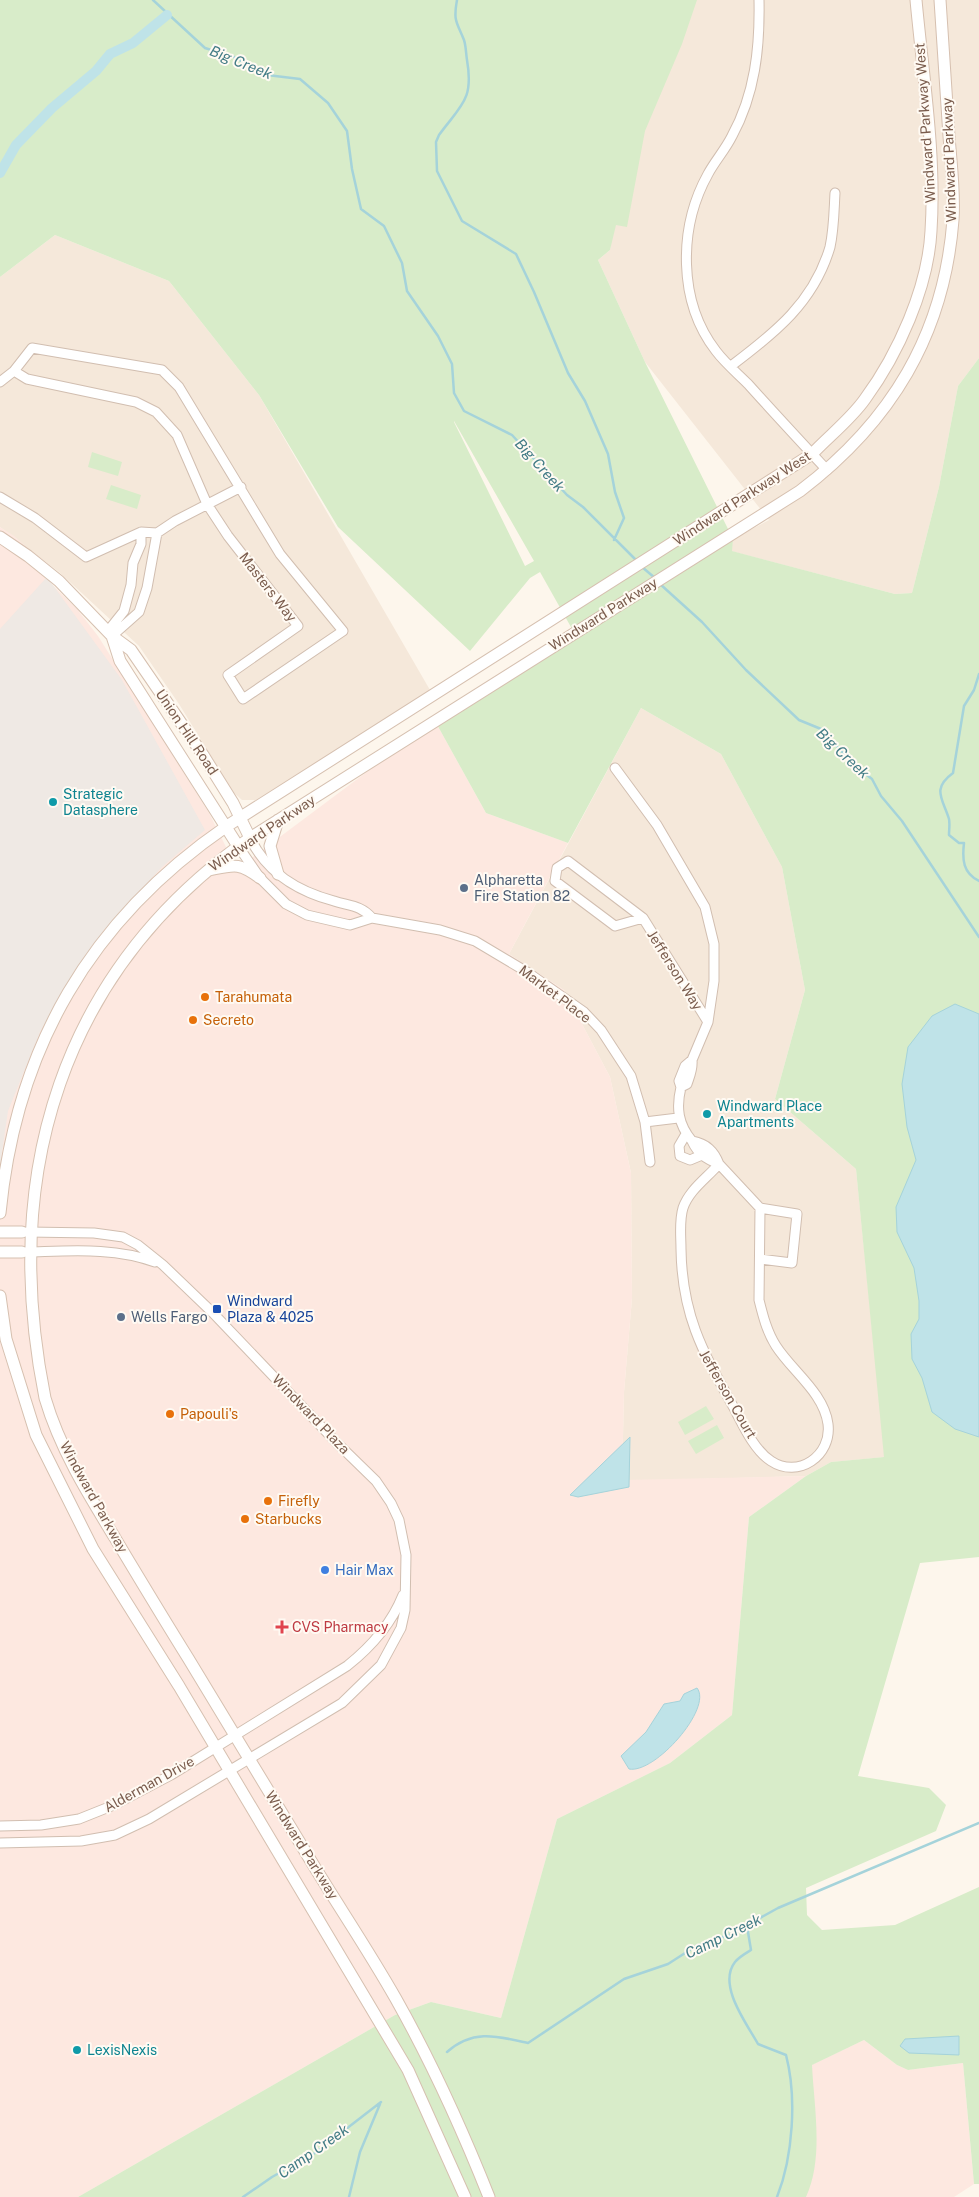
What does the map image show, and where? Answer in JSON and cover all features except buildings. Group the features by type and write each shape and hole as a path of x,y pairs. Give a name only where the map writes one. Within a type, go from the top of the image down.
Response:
{"main road":[{"name":"Windward Parkway West","path":"613,581 812,454 864,400 895,350 921,286 931,232 931,165 916,0"},
{"name":"Windward Parkway","path":"489,2197 464,2135 431,2064 396,1999 234,1735 89,1494 69,1457 46,1402 34,1355 25,1305 22,1232 31,1156 48,1091 64,1052 110,978 132,947 155,920 204,871 278,820 800,491 827,470 876,421 901,385 919,354 937,308 948,264 953,218 952,184 940,0"},
{"name":"Union Hill Road","path":"0,537 28,556 59,581 110,634 131,650 163,695 222,786 250,838"},
{"name":"Windward Parkway","path":"0,1213 8,1148 18,1109 46,1035 75,980 117,923 149,888 194,849 226,826 613,581"},
{"name":"Union Hill Road","path":"110,634 120,661 238,846"},
{"path":"148,707 163,695"},
{"path":"278,820 270,846 278,874"},
{"path":"204,871 237,865 246,868 260,878"},
{"path":"0,1232 22,1232"},
{"name":"Windward Plaza","path":"0,1252 22,1252"},
{"name":"Windward Parkway","path":"0,1296 6,1339 36,1434 92,1549 230,1771 408,2070 465,2197"}],"street":[{"path":"759,0 758,49 751,88 737,126 701,188 693,213 686,253 687,280 698,319 716,350 827,470"},
{"path":"731,366 760,345 790,317 812,290 830,246 835,193"},
{"path":"0,382 14,371 32,348 162,370 179,387 241,487 157,533 141,532 86,557 35,518 0,497"},
{"name":"Masters Way","path":"14,371 27,379 136,402 156,412 177,435 207,504 228,536 298,626 228,675 243,699 343,631 280,554 241,487"},
{"path":"110,634 124,611 131,585 133,562 141,544 141,532"},
{"path":"110,634 139,612 147,588 157,533"},
{"path":"124,611 139,612"},
{"path":"615,768 657,825 705,907 714,944 714,981 708,1022 692,1060 693,1069 679,1081 681,1087 678,1100 678,1118 696,1151 705,1151 760,1208 797,1214 792,1263 760,1259"},
{"name":"Market Place","path":"250,838 258,855 278,874 301,890 359,907 372,918"},
{"name":"Market Place","path":"238,846 260,878 286,904 307,915 323,921 350,925 372,918 440,930 475,941 559,993 584,1012 601,1030 631,1076 645,1122 650,1162"},
{"name":"Jefferson Way","path":"642,918 615,926 555,881 557,868 568,861 642,918 708,1022"},
{"path":"645,1122 678,1118"},
{"path":"686,1134 679,1146 680,1156 690,1160 705,1151"},
{"name":"Jefferson Court","path":"719,1164 687,1199 683,1210 682,1258 687,1306 703,1350 747,1432 768,1459 780,1467 792,1469 806,1465 823,1451 828,1425 817,1397 770,1336 759,1300 760,1208"},
{"name":"Windward Plaza","path":"22,1232 94,1233 123,1237 138,1245 213,1313 336,1442 376,1481 391,1503 399,1520 406,1555 405,1610 401,1628 388,1654 375,1672 342,1702 230,1771"},
{"name":"Windward Plaza","path":"22,1252 84,1250 130,1255 163,1266"},
{"name":"Windward Plaza","path":"234,1735 347,1666 365,1652 386,1627 405,1591"},
{"name":"Alderman Drive","path":"0,1826 41,1825 79,1819 114,1805 171,1775 234,1735"},
{"name":"Alderman Drive","path":"0,1843 81,1841 115,1835 149,1819 230,1771"}],"shaded area":[{"path":"647,0 979,0 979,358 958,386 939,487 912,593 895,594 731,551 733,539 769,520 645,362 598,260 610,250"},
{"path":"55,235 169,281 259,395 430,690 259,800 242,800 233,792 179,704 139,646 59,572 0,527 0,277"},
{"path":"0,527 14,536 40,559 42,575 77,609 98,636 209,813 237,869 435,721 486,813 568,843 509,954 564,990 610,1077 631,1173 632,1298 624,1392 622,1480 806,1476 749,1517 732,1715 670,1763 557,1819 501,2018 431,2002 395,2015 78,2197 0,2197"},
{"path":"47,577 122,680 205,830 162,867 104,930 57,1002 40,1032 8,1111 0,1166 0,629"},
{"path":"641,708 721,754 782,867 805,990 775,1099 856,1169 885,1457 831,1462 806,1476 622,1481 624,1392 632,1298 631,1173 610,1077 564,990 509,954"},
{"path":"864,2040 897,2065 908,2070 963,2063 974,2184 954,2197 800,2197 771,2084"}],"green space":[{"path":"0,0 697,0 682,44 645,131 627,227 616,225 610,250 598,260 645,362 733,539 732,551 895,594 912,593 939,487 958,386 979,358 979,1557 920,1563 858,1776 929,1788 946,1805 936,1831 806,1888 807,1915 822,1930 895,1925 979,1887 979,2184 974,2184 963,2063 908,2070 897,2065 864,2040 812,2065 816,2115 816,2149 812,2182 806,2197 78,2197 395,2015 431,2002 501,2018 557,1819 670,1763 732,1715 749,1517 806,1476 831,1462 884,1457 856,1169 775,1099 805,990 782,867 721,754 641,708 568,843 486,813 435,721 576,636 540,572 530,578 470,651 338,527 259,395 169,281 55,235 0,277","holes":["454,421 534,561 525,566"]},
{"path":"92,452 122,462 118,476 88,467"},
{"path":"111,485 141,495 137,509 106,499"},
{"path":"706,1406 714,1419 685,1435 678,1422"},
{"path":"717,1425 724,1438 696,1454 688,1441"}],"water":[{"path":"955,1004 979,1014 979,1437 955,1429 932,1412 922,1378 912,1359 911,1334 919,1319 919,1301 914,1268 897,1232 896,1207 916,1160 907,1127 902,1084 908,1047 932,1016"},
{"path":"630,1437 629,1487 578,1497 570,1495"},
{"path":"697,1688 700,1697 697,1710 679,1738 653,1761 640,1768 629,1769 621,1756 646,1732 664,1704 680,1701 684,1694"},
{"path":"959,2036 959,2055 909,2053 900,2046 905,2039"}],"waterway":[{"name":"Big Creek","path":"153,0 205,48 234,57 267,75 300,79 328,103 347,131 352,169 361,209 384,226 402,263 407,291 438,336 452,364 454,393 464,411 512,435 567,495 583,507 637,561"},
{"path":"457,0 456,18 465,45 469,84 464,101 436,142 437,171 462,221 516,254 568,373 585,401 608,454 615,492 624,518 614,540"},
{"path":"0,173 16,145 52,108 96,71 110,54 133,43 167,15"},
{"name":"Big Creek","path":"642,567 655,578"},
{"name":"Big Creek","path":"660,584 702,622 746,670 799,720 821,729 855,766 872,779 881,796 902,821 979,937"},
{"path":"979,674 974,690 964,706 953,773 946,779 940,789 949,819 949,835 959,843 964,843 963,855 965,865 970,874 979,881"},
{"name":"Camp Creek","path":"447,2052 466,2040 476,2037 506,2038 528,2043 624,1979 668,1964 696,1946 729,1935 778,1908 979,1823"},
{"path":"747,1926 751,1950 737,1960 730,1971 731,1993 758,2044 786,2055 791,2089 792,2127 790,2146 787,2164 777,2197"},
{"name":"Camp Creek","path":"243,2197 272,2177 315,2153 381,2102"},
{"path":"349,2197 360,2152 380,2104"}],"place":[{"name":"Strategic Datasphere","path":"53,802"},
{"name":"Alpharetta Fire Station 82","path":"464,888"},
{"name":"Tarahumata","path":"205,997"},
{"name":"Secreto","path":"193,1020"},
{"name":"Windward Place Apartments","path":"707,1114"},
{"name":"Windward Plaza & 4025","path":"217,1309"},
{"name":"Wells Fargo","path":"121,1317"},
{"name":"Papouli's","path":"170,1414"},
{"name":"Firefly","path":"268,1501"},
{"name":"Starbucks","path":"245,1519"},
{"name":"Hair Max","path":"325,1570"},
{"name":"CVS Pharmacy","path":"282,1627"},
{"name":"LexisNexis","path":"77,2050"}]}
